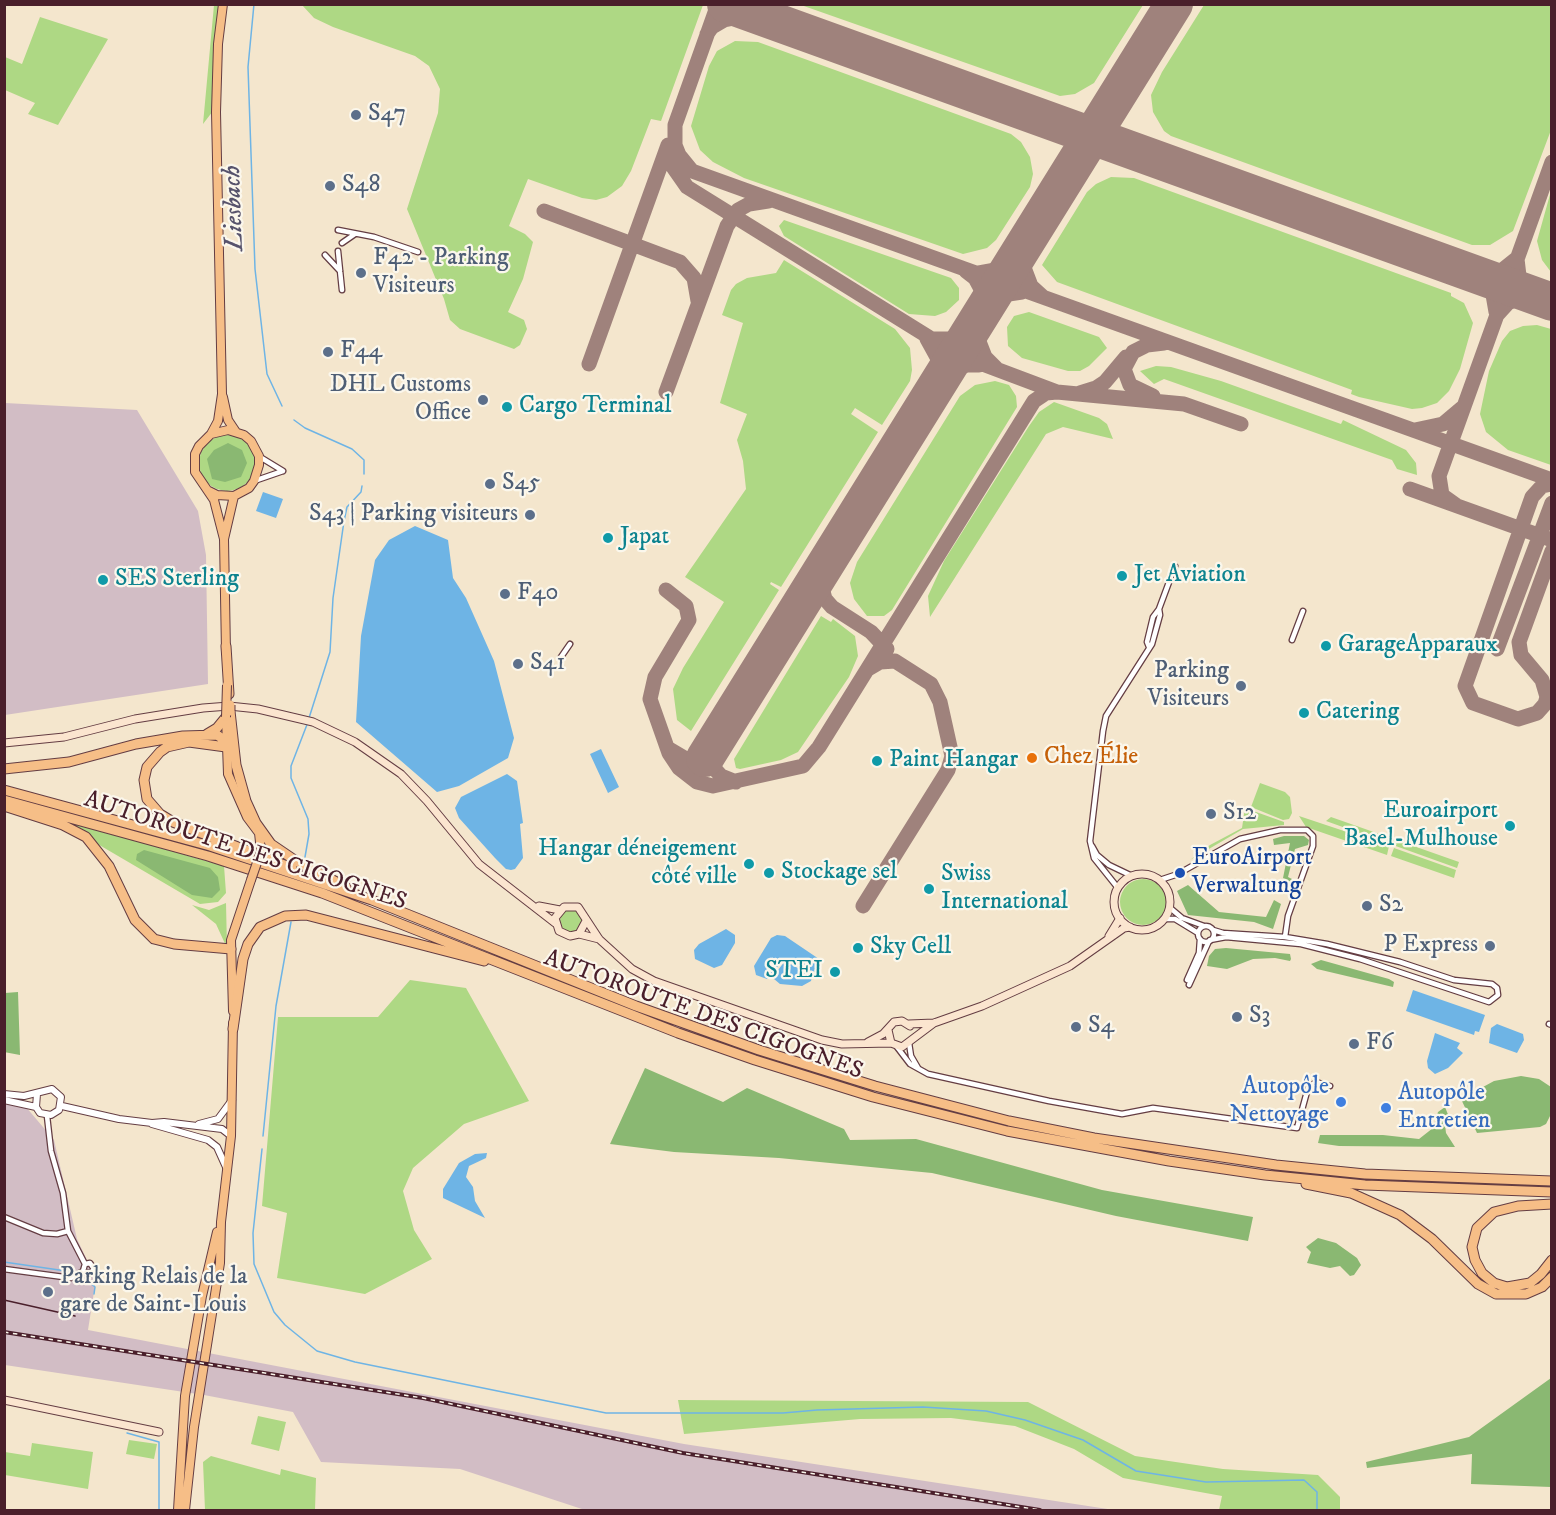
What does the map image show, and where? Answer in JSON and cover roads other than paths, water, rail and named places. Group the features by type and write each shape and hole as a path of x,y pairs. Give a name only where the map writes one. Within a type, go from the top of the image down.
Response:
{"highway":[{"path":"226,646 230,699 228,714 236,765 246,801 256,823 271,844 296,861 372,900"},
{"path":"207,734 217,728 228,714"},
{"path":"4,769 57,764 154,740 207,734 217,735 226,744"},
{"path":"226,744 189,742 167,747 160,752 147,767 144,780 151,806 167,819 190,829 372,900"},
{"name":"AUTOROUTE DES CIGOGNES","path":"4,790 210,846 372,900 636,1006 759,1050 875,1086 1009,1120 1137,1145 1276,1165 1365,1174 1551,1181"},
{"name":"AUTOROUTE DES CIGOGNES","path":"4,800 208,856 322,893 678,1033 754,1060 873,1096 1007,1131 1082,1146 1266,1175 1365,1185 1551,1192"},
{"path":"4,806 63,825 86,837 109,866 135,920 154,939 174,944 231,945"},
{"path":"233,1029 243,959 248,944 260,927 285,916 306,915 515,969"},
{"path":"1266,1175 1342,1191 1387,1208 1420,1230 1474,1281 1496,1294 1526,1294 1542,1287 1551,1277"},
{"path":"1551,1204 1518,1206 1494,1212 1477,1228 1472,1247 1475,1260 1482,1273 1494,1283 1507,1287 1530,1283 1541,1275 1551,1260"}],"main road":[{"path":"178,1510 185,1396 206,1274 220,1222 231,1136 233,1029 231,945 261,851 259,833 247,817 228,774 224,539 214,500 195,472 194,462 198,446 211,434 218,422 222,394 216,112 218,44 223,4"},
{"path":"222,394 228,420 236,432"},
{"path":"209,491 234,496 249,488 260,465 259,456 251,441 228,430 211,434"},
{"path":"224,539 234,496"},
{"path":"4,743 64,737 144,717 203,708 229,706 258,709 300,718 337,732 394,768 428,801 479,864 501,884 533,904 566,935 579,934 599,939"},
{"path":"865,1043 888,1030 894,1022 934,1023 968,1012 1064,969 1124,928 1145,929 1164,919 1169,907 1169,894 1160,880 1146,874 1132,876 1118,888 1115,906 1120,918 1130,927"},
{"path":"533,904 560,910"},
{"path":"555,923 560,910 568,905 578,907 599,939 632,969 654,981 822,1040 842,1044 894,1045 911,1040 934,1023"},
{"path":"1106,941 1120,918"},
{"path":"579,934 586,921"},
{"path":"909,1024 911,1040"},
{"path":"888,1030 894,1045"},
{"path":"185,1510 194,1427 220,1263 220,1222"},
{"path":"4,1400 159,1431"}],"street":[{"path":"338,230 374,237 418,252"},
{"path":"342,243 355,234"},
{"path":"338,251 342,290"},
{"path":"325,255 340,271"},
{"path":"254,481 283,471 259,456"},
{"path":"1118,888 1094,858 1090,841 1103,731 1106,716 1156,636 1159,609 1175,566"},
{"path":"1292,640 1303,611"},
{"path":"561,657 570,644"},
{"path":"1160,880 1180,873 1240,839 1280,830 1307,830 1313,836 1313,846 1288,916 1285,937"},
{"path":"1090,841 1097,855 1109,865 1132,876"},
{"path":"1169,907 1182,918 1223,933 1285,937 1370,954 1454,980 1492,984 1497,988 1498,995 1490,1002 1360,959 1301,944 1226,937 1200,939"},
{"path":"1164,919 1185,922 1198,933 1199,953 1188,982 1213,930"},
{"path":"1198,933 1204,926"},
{"path":"911,1040 912,1059 918,1068"},
{"path":"894,1045 910,1064 928,1074 1118,1114 1153,1108 1297,1128 1308,1088 1316,1082 1330,1086"},
{"path":"4,1094 37,1094 43,1090 52,1089 62,1097 62,1106 56,1114 47,1116"},
{"path":"36,1107 37,1094"},
{"path":"4,1100 36,1107 47,1116 51,1151 63,1193 68,1231 85,1264 83,1271 71,1278 4,1269"},
{"path":"193,1125 218,1119 232,1100"},
{"path":"62,1106 93,1116 222,1129 231,1136"},
{"path":"152,1123 208,1140 217,1147 227,1171"},
{"path":"4,1217 43,1233 57,1234 68,1231"},
{"path":"83,1271 88,1274 94,1270 92,1264 85,1264"}],"water":[{"path":"263,492 283,499 276,518 256,511"},
{"path":"415,526 448,540 453,578 466,598 494,661 514,738 508,758 459,786 437,792 356,722 361,636 375,560 389,540"},
{"path":"601,749 619,787 608,793 590,754"},
{"path":"507,774 517,781 523,823 520,824 523,858 515,869 511,870 506,869 495,858 459,818 455,808 461,797"},
{"path":"726,929 735,935 735,943 722,965 714,968 695,959 694,950 699,944"},
{"path":"777,935 785,936 819,959 814,972 784,959 767,979 756,975 754,966 771,938"},
{"path":"785,961 812,977 811,981 802,986 780,984 774,979 775,974"},
{"path":"1413,990 1485,1015 1479,1032 1475,1031 1474,1035 1406,1011"},
{"path":"1497,1024 1523,1034 1524,1040 1517,1053 1489,1043 1491,1028"},
{"path":"1435,1033 1460,1043 1457,1048 1463,1053 1448,1068 1435,1074 1428,1068 1427,1061"},
{"path":"487,1153 486,1158 469,1166 466,1177 473,1187 475,1201 485,1218 443,1198 443,1189 459,1163 475,1154"}],"waterway":[{"name":"Liesbach","path":"254,4 248,67 255,269 267,374 282,406"},
{"path":"294,420 305,428 352,449 364,460 364,474"},
{"path":"309,718 330,652 333,598 347,507 361,492 362,486"},
{"path":"305,857 309,834 308,819 291,778 291,766 308,722"},
{"path":"263,1136 276,1006 291,922"},
{"path":"262,1149 253,1233 254,1264 274,1312 285,1325 317,1351 355,1362 606,1413 783,1413 923,1407 986,1411 1025,1420 1083,1440 1136,1471 1206,1482 1304,1480 1317,1492 1317,1510"},
{"path":"4,1262 73,1272"},
{"path":"87,1280 95,1287 94,1294"},
{"path":"127,1433 159,1442 159,1510"}],"tram line":[{"path":"4,1300 75,1316"}],"railway":[{"path":"4,1332 423,1398 683,1453 1040,1510"}],"place":[{"name":"S47","path":"356,115"},
{"name":"S48","path":"330,186"},
{"name":"F42 - Parking Visiteurs","path":"361,273"},
{"name":"F44","path":"328,352"},
{"name":"DHL Customs Office","path":"483,400"},
{"name":"Cargo Terminal","path":"507,407"},
{"name":"S45","path":"490,484"},
{"name":"S43 | Parking visiteurs","path":"530,515"},
{"name":"Japat","path":"608,538"},
{"name":"Jet Aviation","path":"1122,576"},
{"name":"SES Sterling","path":"103,580"},
{"name":"F40","path":"505,594"},
{"name":"GarageApparaux","path":"1326,646"},
{"name":"S41","path":"518,664"},
{"name":"Parking Visiteurs","path":"1241,686"},
{"name":"Catering","path":"1304,713"},
{"name":"Chez Élie","path":"1032,758"},
{"name":"Paint Hangar","path":"877,761"},
{"name":"S12","path":"1211,814"},
{"name":"Euroairport Basel-Mulhouse","path":"1510,826"},
{"name":"Hangar déneigement côté ville","path":"749,864"},
{"name":"Stockage sel","path":"769,873"},
{"name":"EuroAirport Verwaltung","path":"1180,873"},
{"name":"Swiss International","path":"929,889"},
{"name":"S2","path":"1367,906"},
{"name":"P Express","path":"1490,946"},
{"name":"Sky Cell","path":"858,948"},
{"name":"STEI","path":"835,972"},
{"name":"S3","path":"1237,1017"},
{"name":"S4","path":"1076,1027"},
{"name":"F6","path":"1354,1044"},
{"name":"Autopôle Nettoyage","path":"1341,1102"},
{"name":"Autopôle Entretien","path":"1386,1108"},
{"name":"Parking Relais de la gare de Saint-Louis","path":"48,1292"}]}
